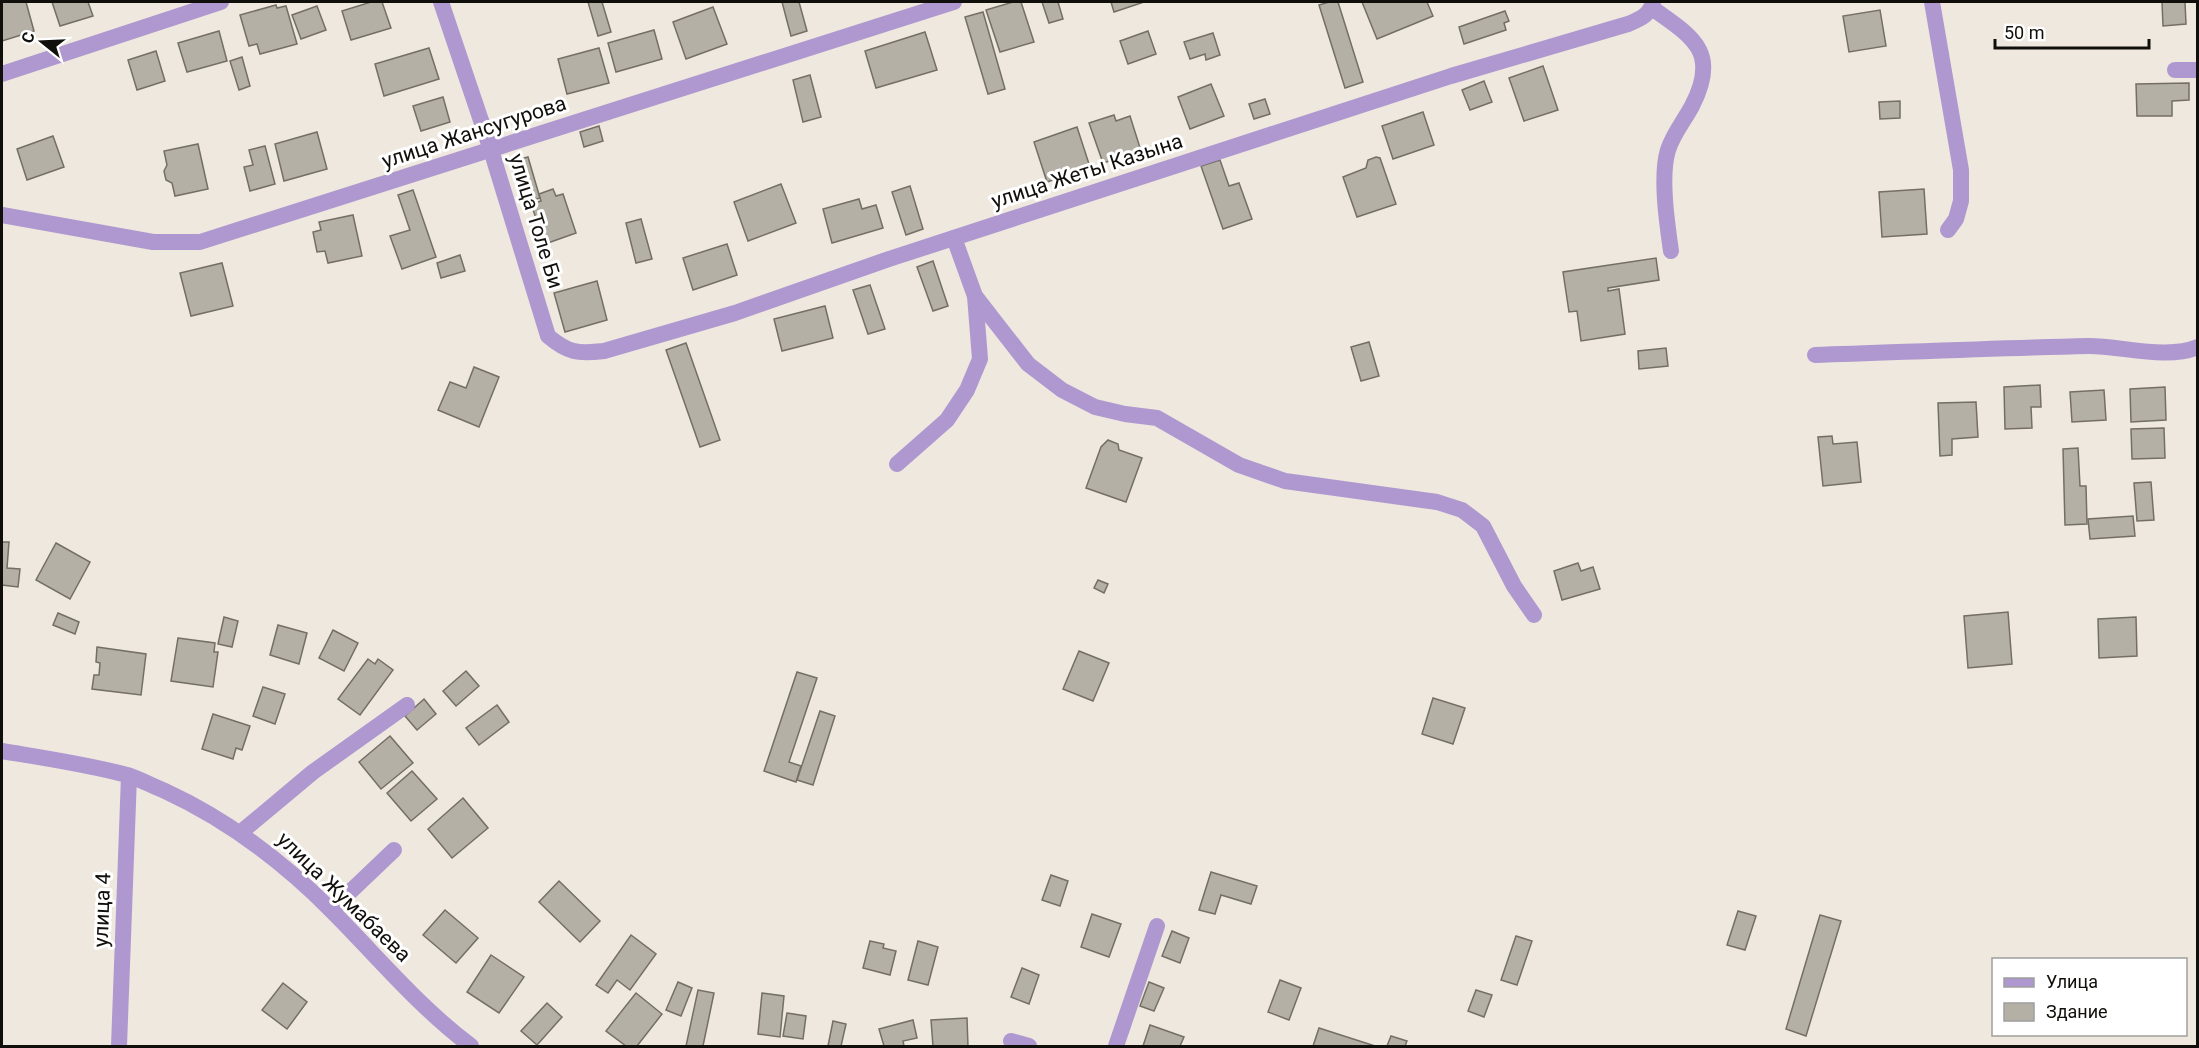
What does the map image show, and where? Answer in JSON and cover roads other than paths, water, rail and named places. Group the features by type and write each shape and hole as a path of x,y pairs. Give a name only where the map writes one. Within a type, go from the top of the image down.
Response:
{"street":[{"path":"2,74 222,2"},
{"name":"улица Толе Би","path":"441,2 491,150 542,318"},
{"name":"улица Жансугурова","path":"2,215 153,242 201,242 954,2"},
{"path":"1932,2 1961,170 1961,201 1956,219 1948,230"},
{"path":"1652,5 1682,28 1696,44 1703,57 1704,72 1693,105 1667,151 1665,166 1667,218 1671,251"},
{"name":"улица Жеты Казына","path":"542,318 548,336 561,347 581,354 604,351 735,313 954,238 1440,80 1628,24 1646,15 1652,5"},
{"path":"2175,70 2198,70"},
{"path":"897,464 947,420 967,390 980,359 975,296 954,238"},
{"path":"975,296 1028,364 1062,390 1095,407 1157,418 1239,465 1285,481 1437,502 1462,510 1484,526 1514,586 1534,615"},
{"path":"1815,356 2092,346 2188,351 2198,347"},
{"path":"240,832 322,766 407,705"},
{"name":"улица Жумабаева","path":"2,751 75,762 129,776 196,806 240,832 288,869 331,910 440,1023 471,1047"},
{"name":"улица 4","path":"119,1047 129,776"},
{"path":"331,910 394,850"},
{"path":"1116,1047 1157,926"},
{"path":"1011,1041 1029,1047"}]}
